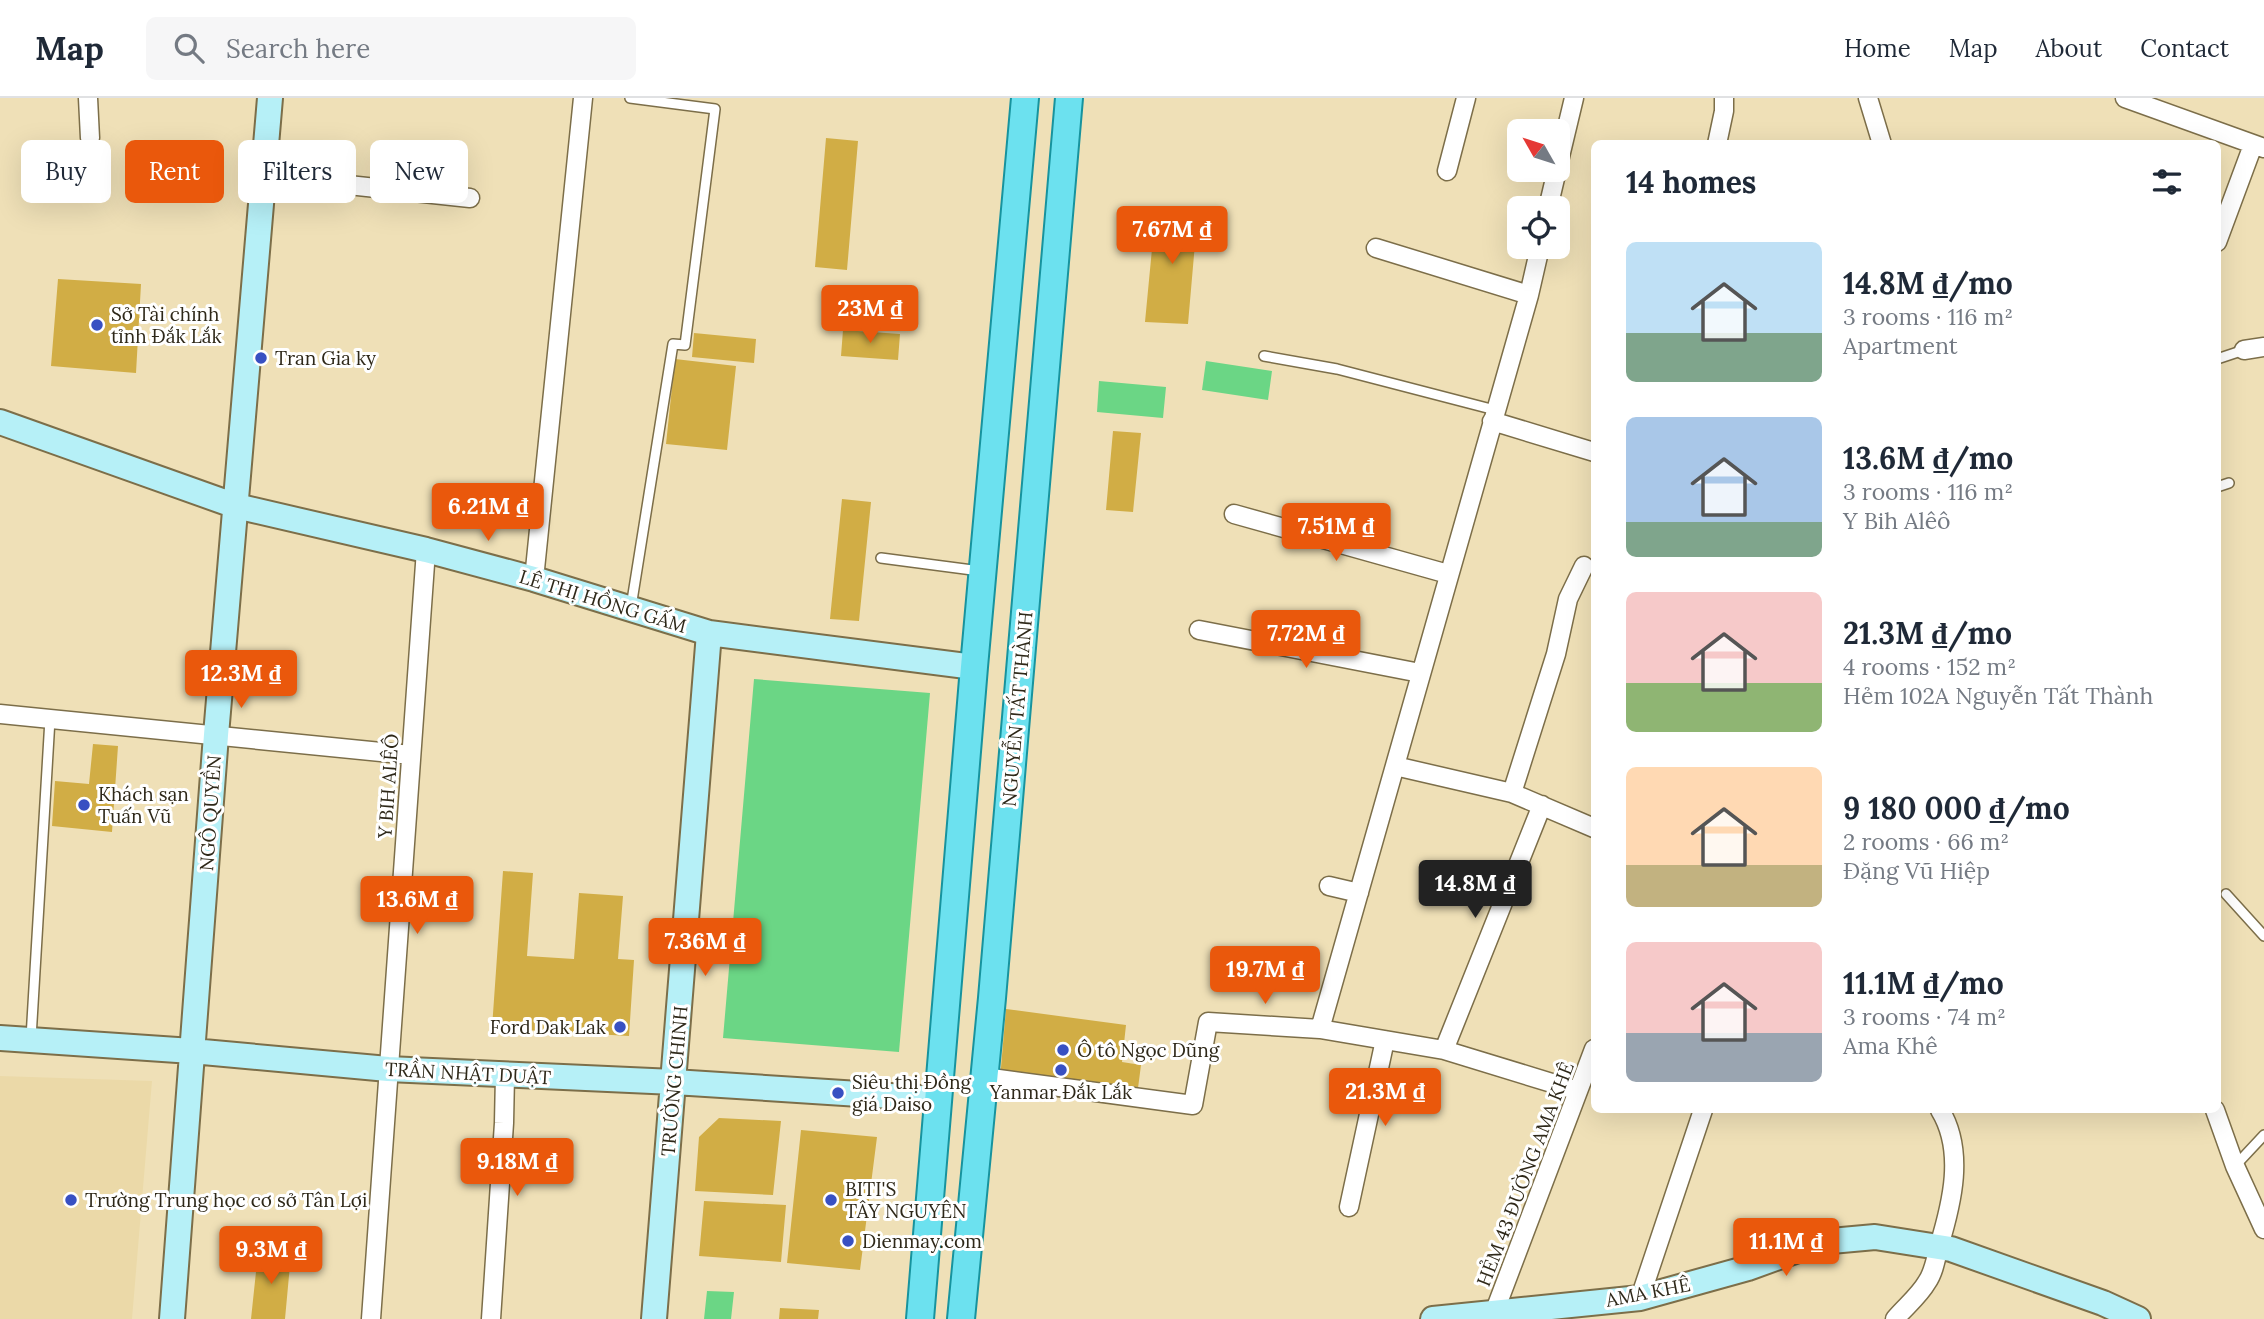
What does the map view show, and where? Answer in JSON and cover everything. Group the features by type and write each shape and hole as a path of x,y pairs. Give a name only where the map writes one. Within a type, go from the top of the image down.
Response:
{"main road":[{"path":"920,1319 1025,98"},
{"name":"NGUYỄN TẤT THÀNH","path":"961,1319 985,1077 1069,98"}],"street":[{"path":"88,98 90,138"},
{"name":"NGÔ QUYỀN","path":"267,140 270,98"},
{"path":"534,579 583,98"},
{"path":"1447,171 1466,98"},
{"path":"1569,119 1574,98"},
{"path":"1718,140 1724,98"},
{"path":"1868,98 1881,140"},
{"path":"2125,98 2258,146 2221,233"},
{"path":"356,186 470,198"},
{"name":"NGÔ QUYỀN","path":"172,1319 216,734 262,203"},
{"path":"1376,248 1529,295"},
{"path":"1321,1029 1537,259"},
{"path":"2244,350 2264,347"},
{"path":"1494,415 1591,451"},
{"name":"LÊ THỊ HỒNG GẤM","path":"0,422 236,506 426,550 534,579 709,633 974,667"},
{"path":"1234,514 1448,574"},
{"name":"Y BIH ALÊÔ","path":"371,1319 426,550"},
{"path":"1512,793 1556,654 1567,599 1584,566"},
{"path":"1199,631 1420,673"},
{"name":"TRƯỜNG CHINH","path":"654,1319 709,633"},
{"path":"0,714 411,755"},
{"path":"1395,766 1512,793 1591,827"},
{"path":"1444,1049 1542,805"},
{"path":"1329,886 1359,892"},
{"path":"985,1077 1193,1105 1208,1022 1321,1029 1444,1049 1578,1091"},
{"name":"TRẦN NHẬT DUẬT","path":"0,1038 192,1051 388,1069 674,1082 937,1099"},
{"path":"1349,1207 1385,1040"},
{"name":"HẺM 43 ĐƯỜNG AMA KHÊ","path":"1494,1313 1578,1091 1590,1071"},
{"path":"491,1319 505,1075"},
{"path":"1640,1298 1702,1113"},
{"path":"1895,1319 1927,1284 1949,1214 1954,1171 1953,1142 1949,1125 1942,1113"},
{"path":"2216,1113 2235,1166 2264,1229"},
{"name":"AMA KHÊ","path":"1433,1319 1640,1298 1748,1268 1820,1242 1875,1237 1951,1249 2103,1303 2138,1319"}],"lane":[{"path":"630,98 715,109 685,345 673,344 631,609"},
{"path":"2221,358 2244,350"},
{"path":"1264,356 1337,369 1494,415"},
{"path":"2221,486 2229,483"},
{"path":"881,558 983,571"},
{"path":"31,1040 50,719"},
{"path":"2226,894 2264,936"},
{"path":"2235,1166 2264,1135"}],"shaded area":[{"name":"Trường Trung học cơ sở Tân Lợi","path":"0,1076 152,1081 132,1319 0,1319"}],"green space":[{"path":"1206,361 1272,371 1268,400 1202,390"},
{"path":"1099,381 1166,387 1163,418 1097,412"},
{"path":"754,679 930,693 899,1052 723,1038"},
{"path":"707,1291 734,1292 731,1319 704,1319"}],"building":[{"path":"826,138 858,141 847,270 815,267"},
{"path":"1156,207 1198,209 1188,324 1145,322"},
{"name":"Sở Tài chính tỉnh Đắk Lắk","path":"58,279 141,284 136,373 51,366"},
{"path":"843,330 900,334 898,360 841,356"},
{"path":"694,333 756,339 754,363 692,357"},
{"path":"675,359 736,366 727,450 666,444"},
{"path":"1113,431 1141,433 1133,512 1106,510"},
{"path":"842,499 871,502 859,621 830,619"},
{"name":"Khách sạn Tuấn Vũ","path":"93,744 118,746 112,832 52,826 55,781 89,784"},
{"path":"503,871 533,873 527,956 574,959 579,893 623,896 618,959 634,960 629,1036 492,1028"},
{"name":"Ô tô Ngọc Dũng","path":"1006,1009 1126,1025 1122,1062 1141,1065 1137,1096 1000,1079"},
{"path":"719,1118 781,1121 773,1195 695,1191 699,1137"},
{"name":"BITI'S TÂY NGUYÊN","path":"801,1130 877,1137 860,1270 787,1263"},
{"path":"704,1201 786,1205 781,1262 699,1256"},
{"path":"258,1253 291,1254 285,1319 251,1319"},
{"path":"780,1308 819,1310 818,1319 779,1319"}],"place":[{"name":"Sở Tài chính tỉnh Đắk Lắk","path":"97,325"},
{"name":"Tran Gia ky","path":"261,358"},
{"name":"Khách sạn Tuấn Vũ","path":"84,805"},
{"name":"Ford Dak Lak","path":"620,1027"},
{"name":"Ô tô Ngọc Dũng","path":"1063,1050"},
{"name":"Yanmar Đắk Lắk","path":"1061,1070"},
{"name":"Siêu thị Đồng giá Daiso","path":"838,1093"},
{"name":"Trường Trung học cơ sở Tân Lợi","path":"71,1200"},
{"name":"BITI'S TÂY NGUYÊN","path":"831,1200"},
{"name":"Dienmay.com","path":"848,1241"}]}
